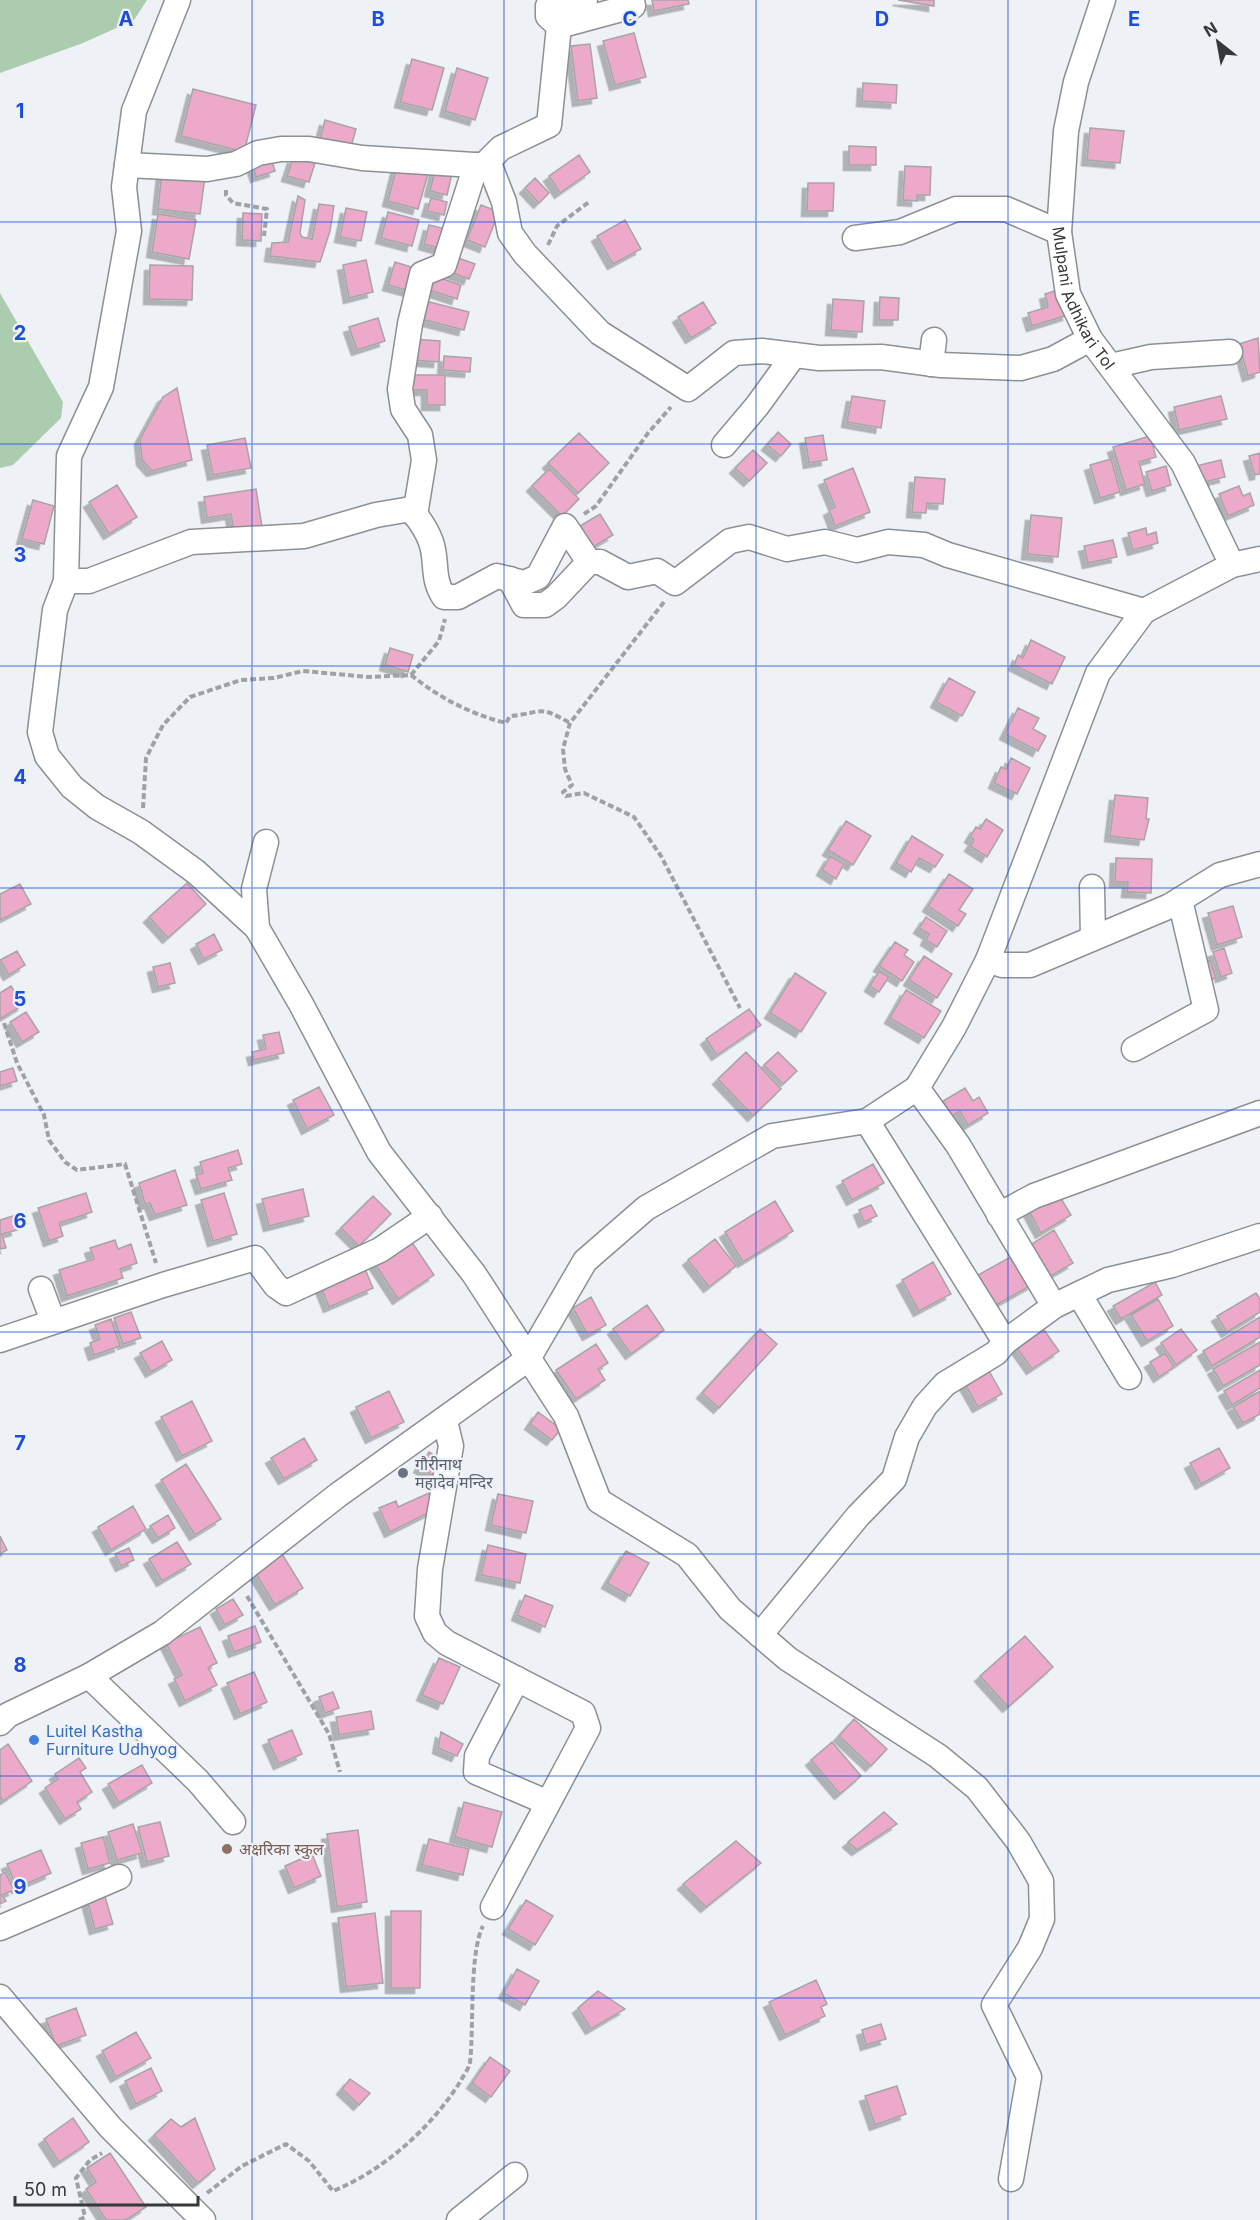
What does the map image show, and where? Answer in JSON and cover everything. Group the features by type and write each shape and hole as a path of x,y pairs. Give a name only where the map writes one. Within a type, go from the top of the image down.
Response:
{"street":[{"path":"178,0 134,111 124,187 129,231 101,387 69,456 66,580 55,610 40,732 47,756 72,787 97,807 141,832 196,872 257,928 301,1004 379,1152 474,1274 566,1416 599,1501 687,1555 730,1609 788,1659 938,1756 977,1788 1018,1841 1041,1881 1042,1918 1037,1935 994,2005 1029,2077 1011,2179"},
{"path":"559,26 548,16 548,6 585,0"},
{"path":"559,26 633,6 632,0"},
{"name":"Mulpani Adhikari Tol","path":"1103,0 1076,82 1066,131 1059,232 1068,294 1090,339 1183,463 1232,565"},
{"path":"415,515 424,460 420,435 404,409 400,389 410,324 422,274 444,265 480,166 501,148 549,125 559,26"},
{"path":"127,165 207,169 226,166 258,153 281,149 309,149 362,158 490,166 504,202 510,233 525,254 600,333 688,389 734,352 762,351 819,358 881,357 932,352 1021,368 1053,359 1090,339"},
{"path":"855,238 900,232 956,209 1006,208 1059,232"},
{"path":"1111,366 1151,357 1230,352"},
{"path":"724,445 758,406 794,355"},
{"path":"66,580 89,582 191,542 304,536 376,515 411,509 432,544 436,585 444,597 458,597 497,576 524,583 538,576 565,526 589,562"},
{"path":"510,579 524,605 545,605 556,597 589,562 600,562 628,577 657,572 675,583 730,541 749,537 787,549 825,542 857,550 888,542 924,544 948,555 1144,611"},
{"path":"0,1724 8,1715 89,1676 162,1634 338,1495 445,1421 528,1359 585,1261 646,1208 772,1136 867,1121 917,1088 954,1027 987,960 1098,673 1144,611 1232,565 1260,559"},
{"path":"257,928 254,889 266,842"},
{"path":"987,960 1002,965 1030,965 1180,900 1220,875 1260,864"},
{"path":"1092,887 1094,938"},
{"path":"1134,1049 1206,1010 1180,900"},
{"path":"917,1088 958,1145 1054,1306"},
{"path":"999,1215 1034,1196 1260,1113"},
{"path":"867,1121 1005,1342"},
{"path":"0,1340 163,1285 255,1258 276,1286 286,1293 380,1250 430,1216"},
{"path":"760,1635 858,1516 894,1479 907,1437 925,1406 945,1384 996,1353 1005,1342 1054,1306 1108,1280 1172,1265 1260,1236"},
{"path":"41,1289 53,1321"},
{"path":"1079,1294 1129,1377"},
{"path":"445,1421 451,1446 430,1569 427,1616 435,1633 447,1643 583,1713 588,1728 546,1802 493,1907"},
{"path":"89,1676 198,1780 233,1822"},
{"path":"517,1679 477,1756 476,1772 546,1802"},
{"path":"0,1928 119,1877"},
{"path":"0,1997 123,2140 196,2213"},
{"path":"459,2220 514,2175"}],"path":[{"path":"226,166 226,195 233,203 267,209 264,236"},
{"path":"525,254 548,245 557,226 589,202"},
{"path":"565,526 596,506 648,433 688,389"},
{"path":"675,583 651,621 570,723 562,749 565,769 572,785 563,792 566,796 584,793 634,817 661,856 740,1008"},
{"path":"411,675 439,641 446,622 440,607 458,597"},
{"path":"141,832 146,758 163,725 190,697 241,680 274,678 303,671 369,677 411,675 439,697 485,717 506,723 510,716 526,715 537,709 551,712 570,723"},
{"path":"4,1023 17,1063 44,1115 50,1140 65,1162 77,1170 125,1164 163,1285"},
{"path":"236,1577 329,1734 340,1772"},
{"path":"196,2213 242,2166 286,2144 309,2161 333,2191 349,2184 383,2162 411,2139 448,2101 470,2066 476,1963 481,1930 493,1907"},
{"path":"79,2220 85,2217 76,2178 90,2160 123,2140"}],"green space":[{"path":"0,0 147,0 134,20 83,43 0,73"},
{"path":"0,293 63,402 61,418 13,465 0,468"}],"building":[{"path":"652,0 688,0 689,4 654,11"},
{"path":"898,0 934,0 934,6"},
{"path":"634,33 646,77 615,85 603,41"},
{"path":"590,44 597,98 578,101 571,46"},
{"path":"412,59 444,68 432,110 400,102"},
{"path":"457,68 488,78 475,120 445,111"},
{"path":"863,83 897,85 896,103 862,101"},
{"path":"193,89 256,105 244,152 181,136"},
{"path":"325,120 356,129 351,147 320,139"},
{"path":"1090,128 1124,131 1120,163 1087,160"},
{"path":"849,146 876,147 876,165 849,165"},
{"path":"579,155 590,172 560,193 549,176"},
{"path":"271,158 275,171 256,177 252,164"},
{"path":"293,158 315,163 309,182 287,176"},
{"path":"398,161 429,170 418,209 388,201"},
{"path":"436,165 453,169 447,195 430,191"},
{"path":"905,166 931,167 930,195 917,195 917,201 903,200"},
{"path":"162,172 205,177 200,214 158,209"},
{"path":"535,178 549,193 539,203 525,188"},
{"path":"808,183 834,183 833,211 807,211"},
{"path":"298,196 305,200 300,233 302,237 312,239 319,204 334,206 330,231 320,262 270,256 272,243 288,242"},
{"path":"431,198 447,202 444,215 427,211"},
{"path":"481,205 499,212 485,247 467,240"},
{"path":"346,208 367,212 361,241 340,237"},
{"path":"388,212 419,220 412,246 381,238"},
{"path":"243,213 262,214 261,241 242,240"},
{"path":"158,214 196,220 189,259 152,252"},
{"path":"625,220 641,249 613,264 597,236"},
{"path":"429,225 450,230 445,250 424,244"},
{"path":"453,256 475,264 469,279 447,271"},
{"path":"366,260 373,292 349,298 343,265"},
{"path":"395,262 421,270 414,292 388,285"},
{"path":"150,265 193,266 192,300 149,299"},
{"path":"425,273 461,285 457,299 420,287"},
{"path":"1061,289 1068,315 1032,326 1028,313 1048,307 1045,294"},
{"path":"880,297 899,298 898,320 879,320"},
{"path":"418,299 469,312 464,330 413,317"},
{"path":"833,299 864,301 862,332 831,330"},
{"path":"703,302 716,323 691,338 678,317"},
{"path":"378,318 385,341 357,350 349,327"},
{"path":"1258,338 1260,372 1248,376 1239,344"},
{"path":"412,339 440,341 439,362 411,360"},
{"path":"444,356 471,358 470,372 443,370"},
{"path":"407,375 445,375 445,405 427,405 427,390 407,390"},
{"path":"177,388 192,460 152,471 142,460 140,439 163,397"},
{"path":"852,396 885,401 881,428 847,422"},
{"path":"1221,396 1227,419 1179,430 1174,407"},
{"path":"778,432 791,444 781,456 767,445"},
{"path":"579,433 609,463 578,493 548,463"},
{"path":"823,435 827,460 809,463 805,438"},
{"path":"1150,436 1156,457 1139,462 1145,484 1126,490 1113,447"},
{"path":"245,438 251,468 213,475 207,445"},
{"path":"753,450 767,463 749,481 735,468"},
{"path":"1260,453 1260,474 1255,475 1249,456"},
{"path":"1111,459 1120,492 1100,498 1090,465"},
{"path":"1221,460 1225,477 1208,481 1209,486 1201,487 1196,466"},
{"path":"1166,466 1171,485 1152,491 1146,472"},
{"path":"853,468 870,512 835,526 829,510 835,507 824,480"},
{"path":"549,469 579,499 562,516 532,486"},
{"path":"915,477 945,479 943,504 927,503 926,513 912,512"},
{"path":"117,485 137,517 109,534 89,502"},
{"path":"1239,486 1243,496 1250,493 1254,505 1228,516 1219,494"},
{"path":"256,489 263,533 235,538 231,514 207,518 204,497"},
{"path":"33,500 54,506 44,544 22,539"},
{"path":"600,514 613,535 593,547 580,526"},
{"path":"1031,515 1062,518 1058,557 1027,554"},
{"path":"1146,528 1147,535 1156,532 1158,543 1133,550 1128,533"},
{"path":"1113,540 1117,557 1088,563 1084,546"},
{"path":"1031,640 1065,657 1052,684 1014,665 1018,655 1023,658"},
{"path":"390,648 413,655 408,672 385,665"},
{"path":"949,678 975,692 962,716 936,702"},
{"path":"1018,708 1039,718 1033,729 1046,736 1038,751 1005,734"},
{"path":"1011,758 1030,768 1017,794 994,783 1001,767 1006,769"},
{"path":"1115,795 1148,798 1146,819 1149,819 1144,840 1110,836"},
{"path":"986,819 1003,830 987,857 970,846 974,840 970,837 976,827 980,829"},
{"path":"846,821 871,836 853,865 828,850"},
{"path":"912,836 943,855 935,867 919,858 911,872 896,863"},
{"path":"830,856 844,864 836,879 822,870"},
{"path":"1116,858 1152,859 1151,893 1127,892 1128,882 1115,882"},
{"path":"949,874 973,889 959,910 966,914 958,926 928,906"},
{"path":"187,883 206,904 168,938 149,917"},
{"path":"20,884 31,904 0,920 0,894"},
{"path":"1233,906 1242,937 1217,945 1208,913"},
{"path":"926,917 947,931 937,947 926,940 929,934 919,928"},
{"path":"214,934 222,950 204,959 196,944"},
{"path":"895,942 908,950 904,955 914,962 902,981 879,966"},
{"path":"1224,948 1232,973 1221,977 1213,952"},
{"path":"17,951 25,965 9,975 0,960"},
{"path":"924,956 952,974 937,998 909,980"},
{"path":"1210,960 1216,978 1203,982 1198,965"},
{"path":"170,963 175,983 158,987 153,967"},
{"path":"879,971 889,977 879,992 870,986"},
{"path":"795,973 826,993 801,1032 770,1013"},
{"path":"11,986 23,1005 0,1019 0,993"},
{"path":"906,990 941,1011 924,1038 890,1018"},
{"path":"749,1009 761,1025 717,1055 706,1039"},
{"path":"26,1012 39,1032 22,1042 10,1022"},
{"path":"279,1032 284,1053 254,1060 252,1052 266,1049 263,1035"},
{"path":"746,1052 781,1089 753,1116 718,1079"},
{"path":"778,1052 797,1071 783,1084 764,1065"},
{"path":"13,1068 17,1081 0,1086 0,1072"},
{"path":"319,1087 334,1115 307,1129 293,1100"},
{"path":"965,1088 973,1101 979,1097 988,1113 968,1125 960,1111 952,1116 943,1101"},
{"path":"238,1150 242,1164 228,1168 232,1180 201,1189 196,1175 203,1173 200,1162"},
{"path":"873,1164 884,1183 852,1200 842,1181"},
{"path":"175,1170 187,1205 155,1215 150,1203 145,1204 139,1183"},
{"path":"303,1189 309,1216 269,1226 262,1199"},
{"path":"1057,1192 1071,1215 1041,1233 1028,1209"},
{"path":"86,1193 92,1212 59,1223 63,1236 49,1241 38,1208"},
{"path":"224,1193 237,1234 213,1241 201,1200"},
{"path":"373,1196 391,1214 359,1246 341,1228"},
{"path":"775,1201 793,1231 743,1262 725,1232"},
{"path":"871,1205 877,1216 864,1222 859,1210"},
{"path":"13,1216 17,1230 2,1234 6,1248 0,1249 0,1220"},
{"path":"1054,1230 1073,1263 1049,1277 1030,1245"},
{"path":"715,1239 736,1266 709,1287 688,1260"},
{"path":"115,1240 118,1249 131,1244 137,1263 120,1269 123,1278 67,1296 59,1270 94,1259 90,1248"},
{"path":"411,1241 434,1275 398,1299 375,1264"},
{"path":"1016,1254 1033,1284 996,1305 978,1275"},
{"path":"933,1262 951,1294 919,1311 902,1280"},
{"path":"363,1264 373,1288 329,1307 319,1282"},
{"path":"1155,1282 1162,1295 1121,1319 1113,1306"},
{"path":"1256,1293 1260,1299 1260,1312 1227,1332 1217,1316"},
{"path":"591,1297 606,1325 588,1335 573,1308"},
{"path":"1158,1299 1173,1326 1147,1341 1131,1315"},
{"path":"647,1305 664,1330 631,1354 613,1329"},
{"path":"131,1312 141,1338 123,1344 114,1318"},
{"path":"1260,1317 1260,1337 1212,1366 1203,1351"},
{"path":"111,1319 120,1346 94,1355 90,1343 100,1339 95,1325"},
{"path":"760,1329 777,1344 719,1408 702,1393"},
{"path":"1181,1329 1197,1350 1176,1365 1161,1343"},
{"path":"1044,1330 1059,1351 1032,1369 1017,1348"},
{"path":"162,1341 172,1360 151,1372 140,1353"},
{"path":"1260,1342 1260,1365 1223,1386 1213,1369"},
{"path":"596,1344 608,1363 598,1369 605,1380 576,1399 556,1370"},
{"path":"1165,1353 1174,1367 1159,1377 1150,1362"},
{"path":"1260,1370 1260,1388 1232,1405 1224,1391"},
{"path":"989,1371 1002,1394 978,1407 965,1384"},
{"path":"389,1391 404,1422 371,1438 356,1407"},
{"path":"1260,1391 1260,1414 1243,1423 1233,1407"},
{"path":"192,1401 212,1441 182,1456 161,1417"},
{"path":"538,1412 561,1429 552,1440 530,1424"},
{"path":"304,1438 317,1460 284,1479 271,1458"},
{"path":"1219,1448 1230,1468 1201,1484 1190,1463"},
{"path":"429,1452 446,1463 436,1478 419,1467"},
{"path":"186,1464 221,1519 195,1535 161,1480"},
{"path":"429,1493 436,1509 390,1532 379,1508 396,1501 398,1507"},
{"path":"498,1494 533,1501 526,1533 491,1525"},
{"path":"133,1506 146,1529 111,1550 98,1527"},
{"path":"168,1515 175,1528 158,1538 150,1526"},
{"path":"0,1536 7,1550 0,1554"},
{"path":"177,1542 191,1564 162,1581 149,1559"},
{"path":"488,1545 526,1554 520,1583 481,1575"},
{"path":"129,1548 134,1560 121,1566 115,1554"},
{"path":"626,1551 649,1563 630,1596 607,1583"},
{"path":"282,1554 303,1588 275,1605 254,1571"},
{"path":"525,1595 553,1606 545,1627 517,1615"},
{"path":"233,1599 243,1615 225,1625 216,1609"},
{"path":"255,1626 261,1642 234,1652 228,1636"},
{"path":"200,1627 217,1663 208,1667 217,1685 185,1701 174,1679 182,1675 166,1643"},
{"path":"1025,1636 1053,1667 1008,1707 980,1676"},
{"path":"439,1658 460,1667 443,1704 422,1695"},
{"path":"254,1672 267,1702 240,1714 227,1683"},
{"path":"333,1692 339,1708 325,1713 319,1697"},
{"path":"371,1711 374,1729 339,1735 336,1717"},
{"path":"854,1719 887,1749 871,1766 839,1736"},
{"path":"292,1730 302,1754 279,1764 268,1740"},
{"path":"441,1732 463,1744 457,1756 438,1748"},
{"path":"832,1742 861,1776 840,1794 811,1760"},
{"path":"8,1744 32,1781 3,1801 0,1796 0,1750"},
{"path":"79,1758 86,1768 80,1772 92,1792 77,1802 81,1809 65,1819 45,1788 58,1779 55,1774"},
{"path":"142,1765 152,1783 119,1803 108,1784"},
{"path":"464,1802 502,1812 492,1847 455,1837"},
{"path":"884,1812 897,1824 857,1850 848,1842"},
{"path":"160,1822 169,1856 147,1862 138,1827"},
{"path":"133,1824 142,1853 117,1860 108,1832"},
{"path":"358,1830 367,1902 337,1907 327,1834"},
{"path":"103,1837 110,1863 88,1869 81,1843"},
{"path":"429,1839 469,1849 463,1875 422,1865"},
{"path":"736,1841 761,1863 706,1907 683,1884"},
{"path":"41,1850 51,1873 17,1888 7,1864"},
{"path":"312,1854 321,1876 294,1888 285,1866"},
{"path":"5,1872 14,1890 2,1895 6,1901 0,1904 0,1875"},
{"path":"103,1890 113,1924 95,1929 86,1896"},
{"path":"526,1900 553,1916 535,1945 508,1929"},
{"path":"391,1911 421,1911 420,1988 391,1988"},
{"path":"375,1913 383,1983 346,1987 338,1918"},
{"path":"517,1969 539,1981 525,2005 504,1993"},
{"path":"816,1980 827,2004 821,2007 825,2016 785,2035 769,2002"},
{"path":"598,1991 625,2009 591,2029 578,2008"},
{"path":"76,2008 86,2035 56,2046 46,2019"},
{"path":"881,2024 886,2039 866,2045 862,2030"},
{"path":"136,2032 151,2058 116,2077 102,2051"},
{"path":"490,2057 510,2071 491,2097 472,2083"},
{"path":"151,2068 162,2091 136,2104 125,2081"},
{"path":"350,2079 370,2093 359,2105 342,2089"},
{"path":"897,2086 906,2114 875,2125 865,2096"},
{"path":"73,2118 89,2142 59,2162 44,2139"},
{"path":"195,2118 215,2169 198,2183 154,2135 171,2119 181,2127"},
{"path":"110,2153 146,2207 126,2220 106,2220 86,2189 96,2182 87,2168"}],"place":[{"name":"गौरीनाथ महादेव मन्दिर","path":"403,1473"},
{"name":"Luitel Kastha Furniture Udhyog","path":"34,1740"},
{"name":"अक्षरिका स्कुल","path":"227,1849"}]}
